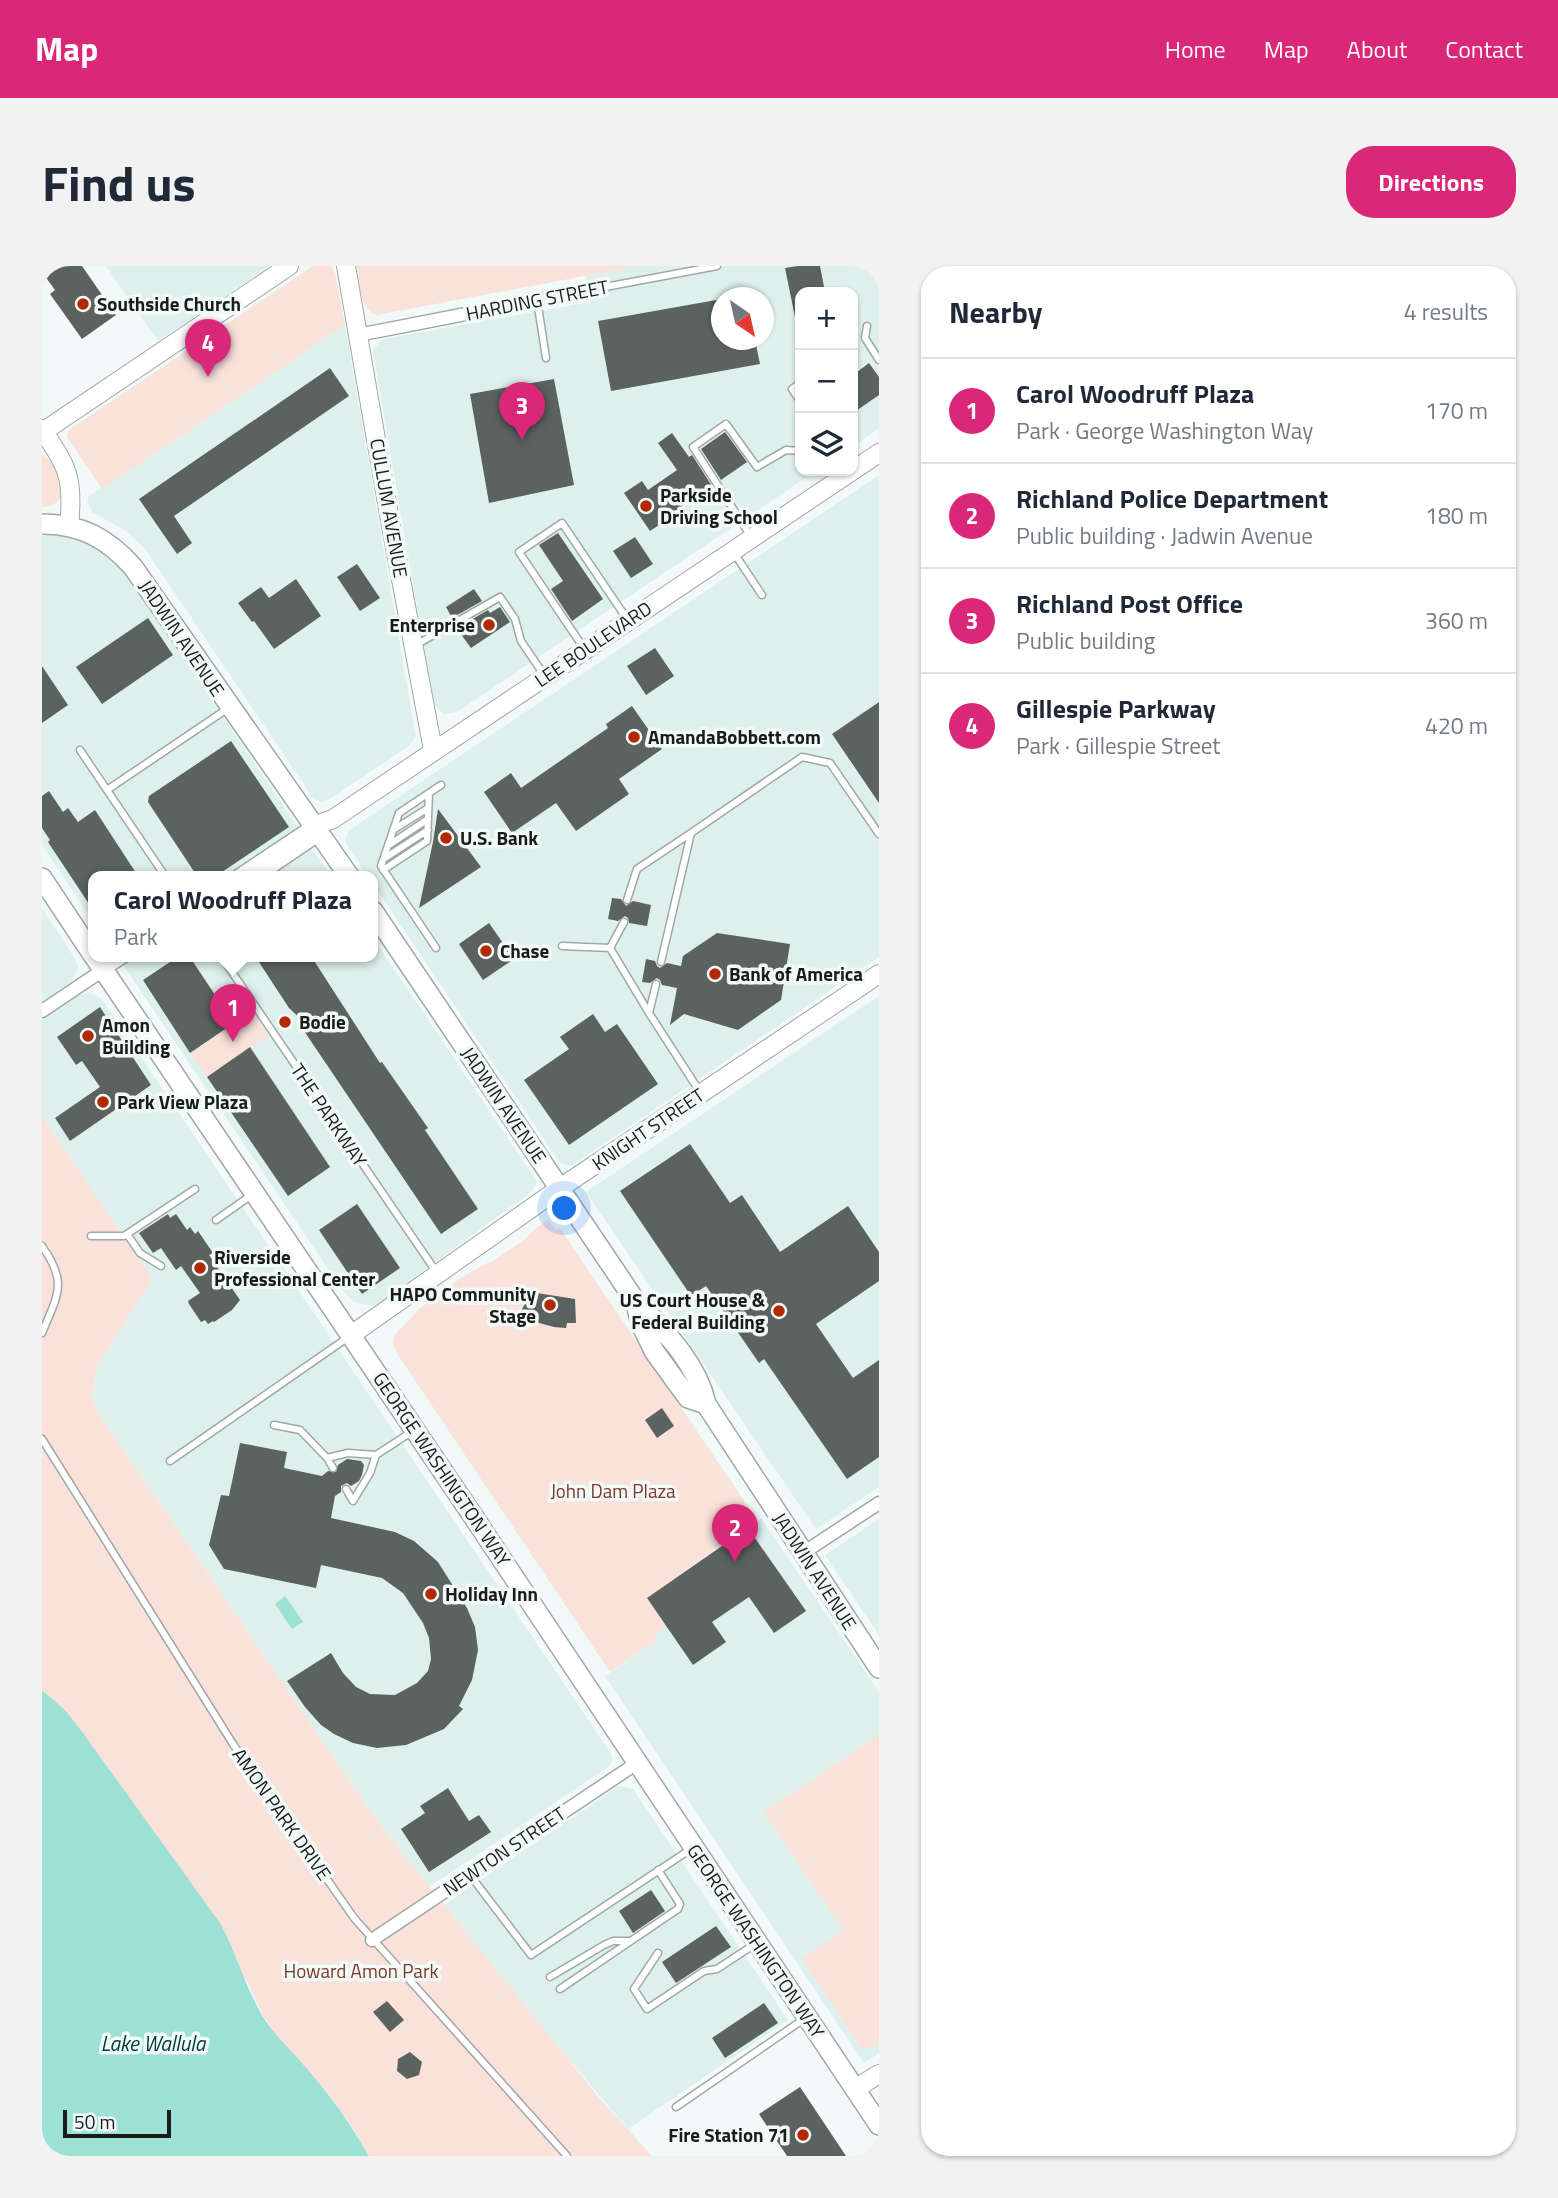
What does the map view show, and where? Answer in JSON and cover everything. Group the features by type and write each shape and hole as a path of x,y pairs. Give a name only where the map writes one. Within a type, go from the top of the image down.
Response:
{"main road":[{"name":"JADWIN AVENUE","path":"42,524 69,526 94,534 128,561 345,871"},
{"name":"GEORGE WASHINGTON WAY","path":"42,878 88,949"},
{"name":"JADWIN AVENUE","path":"378,918 635,1299 641,1324 654,1351 688,1398 706,1404 879,1668"},
{"name":"GEORGE WASHINGTON WAY","path":"97,962 415,1430 879,2125"}],"street":[{"path":"69,526 72,502 70,477 43,431 289,266"},
{"name":"CULLUM AVENUE","path":"346,266 433,750"},
{"name":"HARDING STREET","path":"358,335 589,290"},
{"name":"LEE BOULEVARD","path":"858,466 879,453"},
{"name":"LEE BOULEVARD","path":"246,871 333,819 842,476"},
{"name":"LEE BOULEVARD","path":"264,871 316,830"},
{"path":"42,1011 95,962"},
{"name":"KNIGHT STREET","path":"351,1335 560,1188 879,974"},
{"path":"803,1553 879,1503"},
{"name":"NEWTON STREET","path":"372,1940 637,1763"},
{"path":"855,2090 879,2074"}],"lane":[{"name":"HARDING STREET","path":"589,290 717,266"},
{"path":"537,300 546,358"},
{"path":"867,326 865,338 879,360"},
{"path":"752,539 692,447 726,424 757,467 786,450 795,451"},
{"path":"584,650 519,552 562,523 628,621"},
{"path":"733,551 762,595"},
{"path":"413,646 500,597 515,619 520,641 545,676"},
{"path":"107,790 230,707"},
{"path":"80,750 162,871"},
{"path":"627,900 637,869 802,757 830,763 879,834"},
{"path":"436,948 381,866 399,813 441,785"},
{"path":"383,870 427,841 429,793"},
{"path":"393,830 428,807"},
{"path":"388,846 428,819"},
{"path":"383,859 428,830"},
{"path":"661,962 691,833"},
{"path":"610,948 624,922"},
{"path":"562,946 610,948"},
{"path":"610,948 701,1094"},
{"name":"THE PARKWAY","path":"225,962 438,1275"},
{"path":"649,1013 656,984"},
{"path":"91,1236 127,1234 195,1189"},
{"path":"216,1220 255,1193"},
{"path":"127,1234 140,1253 161,1266"},
{"path":"42,1245 56,1269 59,1283 42,1333"},
{"path":"170,1461 351,1335"},
{"path":"274,1425 300,1430 333,1468"},
{"path":"327,1458 348,1453 376,1455 415,1430"},
{"name":"AMON PARK DRIVE","path":"42,1439 233,1744 354,1918 566,2156"},
{"path":"346,1489 353,1501 370,1473 376,1455"},
{"path":"470,1875 531,1955 693,1848"},
{"path":"560,1989 678,1909 680,1905 658,1870"},
{"path":"550,1977 613,1941 632,1941"},
{"path":"658,1953 634,1989 647,2009 704,1971 717,1969 756,1942"},
{"path":"676,2107 807,2017"}],"shaded area":[{"path":"106,266 270,266 158,341"},
{"path":"638,266 879,266 879,428 858,443 858,287 795,287 795,476 809,476 457,712 443,714 434,704 432,695 373,351 384,339 590,302 586,276"},
{"path":"345,325 416,737 409,746 321,802 313,798 145,549 126,531 92,512 87,501 88,497"},
{"path":"879,475 879,957 574,1164 569,1166 560,1163 378,891 378,871 364,871 347,845 345,841 348,831"},
{"path":"42,536 69,537 102,550 127,575 328,871 88,871 88,914 42,845"},
{"path":"42,908 77,962 78,968 71,982 42,1002"},
{"path":"378,945 536,1180 530,1193 379,1303 370,1306 354,1302 343,1291 121,962 378,962"},
{"path":"89,992 102,999 612,1755 612,1762 608,1767 429,1887 380,1825 98,1413 92,1398 97,1366 151,1279 42,1116 42,1020 76,997"},
{"path":"879,996 879,1487 816,1529 586,1192"},
{"path":"761,1518 879,1692 879,2053 864,2063 605,1676 656,1641 653,1635 666,1626 647,1598"},
{"path":"879,1519 879,1635 825,1555"},
{"path":"619,1786 633,1789 788,2020 628,2129 531,2015 444,1905"}],"green space":[{"path":"313,266 331,266 335,272 345,325 102,489 68,439 69,430"},
{"path":"357,266 638,266 377,315 371,312 364,302"},
{"path":"42,455 60,476 62,493 53,505 42,507"},
{"path":"251,1011 268,1036 207,1077 190,1053"},
{"name":"Howard Amon Park","path":"42,1116 152,1279 97,1366 92,1398 98,1413 380,1825 596,2094 652,2156 369,2156 354,2129 329,2095 278,2038 264,2017 249,1985 144,1819 66,1711 42,1690"},
{"name":"John Dam Plaza","path":"548,1220 556,1230 560,1228 757,1520 647,1598 666,1626 654,1635 657,1640 610,1672 393,1344 394,1336 420,1308 460,1278 523,1241"},
{"path":"879,1735 879,2045 871,2048 861,2047 801,1958 844,1931 764,1812"}],"water":[{"path":"285,1596 303,1622 292,1629 275,1604"},
{"name":"Lake Wallula","path":"42,1690 66,1711 80,1729 220,1923 252,1997 265,2020 316,2079 369,2156 42,2156"}],"building":[{"name":"Southside Church","path":"42,266 82,266 116,315 82,339 50,294 55,290 42,272"},
{"path":"820,266 824,287 795,287 795,317 785,268"},
{"path":"711,301 711,350 757,350 760,364 611,391 598,321"},
{"path":"869,363 879,377 879,395 858,410 858,371"},
{"path":"330,368 349,396 174,516 192,543 177,554 139,499"},
{"path":"554,379 574,485 489,503 470,394"},
{"path":"725,432 747,462 721,480 701,449"},
{"path":"672,433 689,457 692,455 712,486 650,531 624,493 642,481 648,490 677,470 658,443"},
{"path":"558,533 603,599 572,621 551,589 563,581 539,545"},
{"path":"635,537 653,564 631,578 613,551"},
{"path":"357,564 380,598 360,611 337,577"},
{"path":"296,579 321,616 274,649 238,603 261,587 269,598"},
{"path":"474,589 482,601 452,618 446,607"},
{"name":"Enterprise","path":"500,607 510,622 471,648 460,633 462,632 459,627 488,610 490,613"},
{"path":"148,618 173,655 102,704 76,667"},
{"path":"655,648 674,676 646,695 627,666"},
{"path":"42,666 68,705 42,723"},
{"path":"879,702 879,803 832,734"},
{"path":"632,706 662,749 619,779 629,794 576,831 556,803 512,833 484,792 511,773 521,788 608,728 606,724"},
{"path":"231,741 289,827 223,871 194,871 148,802 149,796"},
{"path":"49,791 63,812 68,808 78,822 95,810 135,871 88,871 88,902 48,842 50,840 42,828 42,796"},
{"name":"U.S. Bank","path":"438,809 481,867 419,908 433,842"},
{"path":"612,898 621,899 626,906 633,901 651,905 647,926 629,923 625,916 618,921 608,919"},
{"name":"Chase","path":"489,923 514,959 483,980 459,944"},
{"name":"Bank of America","path":"717,933 790,944 781,1000 738,1030 684,1014 670,1025 677,988 662,985 657,978 650,983 642,982 646,959 655,961 660,968 667,963 681,966 683,956"},
{"path":"170,962 193,962 234,1023 190,1053 143,980"},
{"path":"259,962 315,962 380,1063 382,1062 428,1128 425,1130 478,1209 441,1234 300,1025 304,1022 289,1008"},
{"path":"100,1007 151,1085 70,1141 55,1118 100,1087 82,1061 76,1065 57,1037"},
{"path":"593,1014 605,1032 617,1024 658,1084 569,1145 524,1080 569,1049 560,1037"},
{"path":"250,1047 330,1167 288,1196 207,1077"},
{"name":"US Court House & Federal Building","path":"690,1144 730,1203 742,1195 780,1252 848,1206 879,1252 879,1281 816,1324 853,1378 879,1360 879,1457 847,1479 764,1359 759,1363 706,1286 691,1296 620,1191"},
{"path":"357,1204 400,1268 362,1294 319,1230"},
{"name":"Riverside Professional Center","path":"168,1214 170,1218 176,1214 187,1230 190,1227 195,1234 198,1231 213,1253 209,1255 240,1300 232,1310 214,1322 201,1322 189,1304 188,1301 200,1293 181,1266 176,1270 161,1248 153,1253 139,1233"},
{"name":"HAPO Community Stage","path":"533,1290 575,1299 576,1323 567,1323 566,1328 528,1320 530,1316 521,1311"},
{"path":"662,1408 674,1426 657,1438 645,1420"},
{"name":"Holiday Inn","path":"240,1443 287,1452 284,1468 322,1476 328,1471 336,1472 338,1465 347,1459 361,1461 364,1465 359,1481 351,1486 347,1483 341,1486 341,1492 335,1496 331,1518 395,1532 414,1541 438,1562 467,1608 475,1627 478,1650 472,1680 459,1706 463,1709 444,1729 406,1745 377,1748 353,1743 334,1734 321,1725 305,1707 287,1681 331,1653 343,1673 356,1687 370,1694 395,1695 417,1683 428,1671 431,1659 429,1638 423,1623 403,1593 382,1578 321,1565 316,1588 224,1569 209,1545 221,1495 229,1496"},
{"path":"748,1528 806,1611 774,1633 749,1597 712,1622 726,1642 693,1665 647,1598"},
{"path":"448,1788 469,1821 479,1815 491,1832 429,1872 401,1829 425,1813 420,1806"},
{"path":"651,1890 665,1911 633,1933 619,1911"},
{"path":"716,1926 731,1947 676,1983 662,1962"},
{"path":"387,2001 404,2020 390,2032 373,2012"},
{"path":"764,2003 778,2023 725,2058 712,2038"},
{"path":"410,2052 422,2062 419,2075 407,2079 397,2071 398,2059"},
{"name":"Fire Station 71","path":"800,2087 846,2156 787,2156 759,2114"}],"place":[{"name":"Southside Church","path":"83,304"},
{"name":"Gillespie Parkway","path":"208,377"},
{"name":"Richland Post Office","path":"522,440"},
{"name":"Parkside Driving School","path":"646,506"},
{"name":"Enterprise","path":"489,625"},
{"name":"AmandaBobbett.com","path":"634,737"},
{"name":"U.S. Bank","path":"446,838"},
{"name":"Chase","path":"486,951"},
{"name":"Bank of America","path":"715,974"},
{"name":"Bodie","path":"285,1022"},
{"name":"Amon Building","path":"88,1036"},
{"name":"Carol Woodruff Plaza","path":"233,1042"},
{"name":"Park View Plaza","path":"103,1102"},
{"name":"Riverside Professional Center","path":"200,1268"},
{"name":"HAPO Community Stage","path":"550,1305"},
{"name":"US Court House & Federal Building","path":"779,1311"},
{"name":"Richland Police Department","path":"735,1562"},
{"name":"Holiday Inn","path":"431,1594"},
{"name":"Fire Station 71","path":"803,2135"}]}
